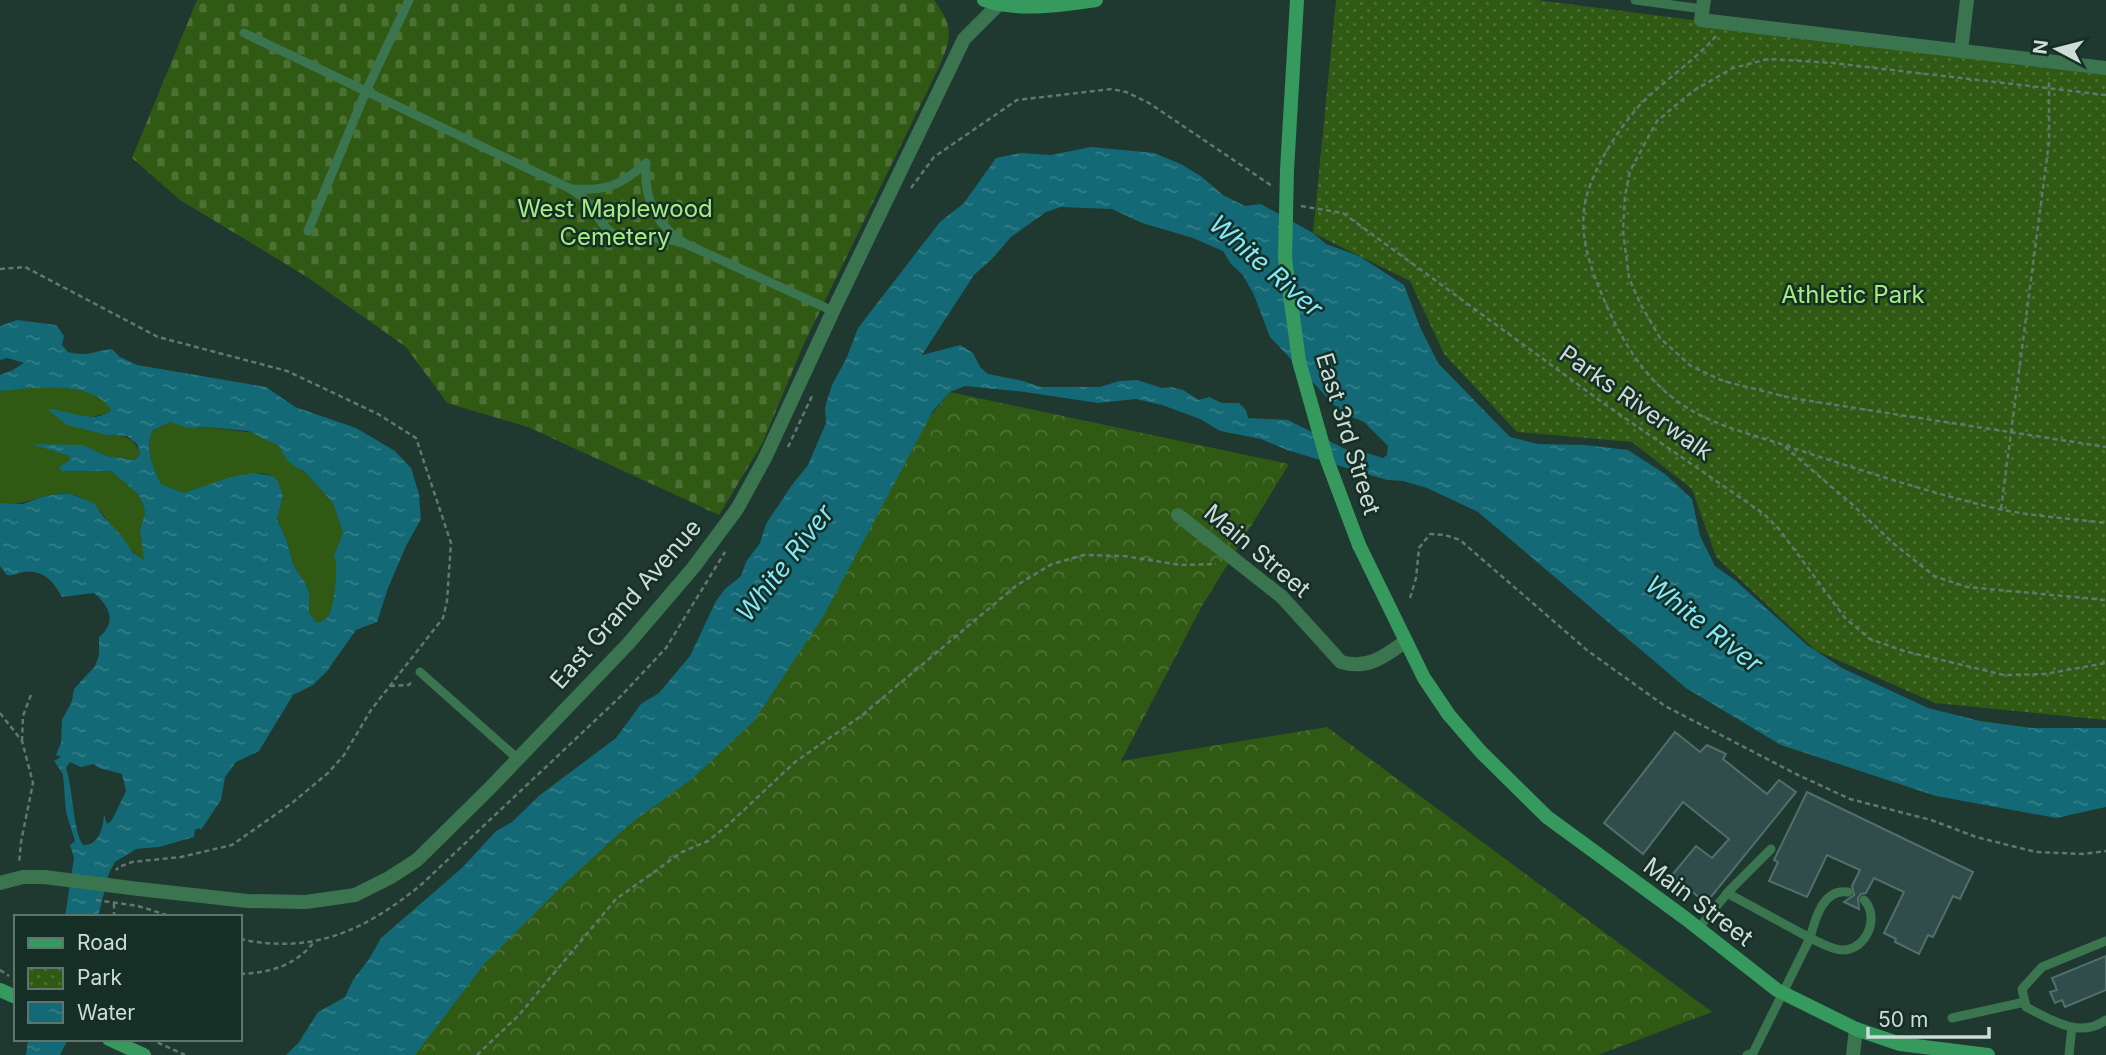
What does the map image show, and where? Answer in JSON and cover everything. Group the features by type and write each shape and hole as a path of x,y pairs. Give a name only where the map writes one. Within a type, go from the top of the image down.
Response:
{"main road":[{"path":"995,2 1063,5 1096,0"},
{"name":"East 3rd Street","path":"1297,0 1285,258 1299,361 1327,460 1359,545 1434,694"},
{"name":"Main Street","path":"1434,694 1481,752 1547,817 1783,993 1856,1028 1900,1044 1988,1055"},
{"path":"113,1041 144,1055"}],"street":[{"path":"1961,51 1967,0"},
{"name":"East Grand Avenue","path":"0,883 17,878 44,877 247,901 306,902 355,895 390,878 417,860 628,644 693,568 737,509 765,458 964,39 995,2"},
{"path":"1703,10 1727,23 2106,68"},
{"name":"Main Street","path":"1178,515 1282,597 1341,662 1355,667 1375,662 1406,642"},
{"path":"1853,1055 1856,1028"}],"lane":[{"path":"309,231 366,91 409,0"},
{"path":"1635,0 1703,10"},
{"path":"244,33 569,188 586,200 603,226 616,236 663,238 686,244"},
{"path":"569,188 595,191 625,182 646,163 645,181 649,201 671,235 833,311"},
{"path":"420,671 518,759"},
{"path":"1698,929 1727,893 1771,849"},
{"path":"1747,1055 1753,1053 1783,993 1810,938 1815,919 1830,896 1835,892 1848,892"},
{"path":"1727,893 1810,938 1842,950 1855,947 1863,939 1872,920 1871,911 1864,900"},
{"path":"2106,941 2042,967 2022,989 2026,1007 2064,1026 2086,1030 2106,1020"},
{"path":"1952,1018 2025,1002"},
{"path":"2069,1055 2072,1027"}],"path":[{"path":"1727,23 1700,54 1644,101 1611,144 1590,183 1581,227 1590,266 1628,349 1657,384 1701,417 1988,507 2106,523"},
{"path":"2106,95 1833,63 1768,59 1733,68 1693,91 1657,121 1630,171 1623,217 1629,278 1640,303 1660,338 1691,366 1723,381 1791,398 2106,447"},
{"path":"2001,509 2049,142 2049,61"},
{"path":"1149,103 1281,192"},
{"name":"Parks Riverwalk","path":"1292,199 1303,206 1343,214 1606,405 1764,514 1779,529 1845,618 1870,639 1903,651 2004,676 2045,674 2106,663"},
{"path":"0,269 25,267 158,337 287,371 378,414 416,438 451,543 447,601 443,618 436,631 371,710 344,755 328,773 232,845 181,857 132,862 118,867 114,873"},
{"path":"1783,444 1853,505 1892,544 1934,576 1967,587 2106,600"},
{"path":"1410,598 1416,578 1419,548 1430,534 1460,540 1588,651 1665,706 1796,774 1850,799 2036,852 2084,854 2106,851"},
{"path":"477,1055 519,1015 616,899 682,852 708,841 795,762 861,716 1017,586 1052,564 1084,555 1124,556 1181,565 1217,564 1232,558"},
{"path":"390,686 409,685 420,671"},
{"path":"17,878 33,783 22,741 23,716 32,692"},
{"path":"0,713 22,741"},
{"path":"114,895 114,915"},
{"path":"138,906 167,915"},
{"path":"242,974 280,968 295,960 315,941"},
{"path":"0,970 4,974"},
{"path":"154,1041 185,1055"}],"green space":[{"name":"West Maplewood Cemetery","path":"197,0 934,0 945,18 949,33 947,48 939,67 803,346 762,444 719,515 528,427 447,403 406,347 307,277 180,200 132,158"},
{"name":"Athletic Park","path":"1336,0 1537,0 2106,73 2106,720 1935,703 1815,650 1716,557 1692,489 1632,442 1517,432 1444,354 1410,281 1313,233"},
{"path":"44,386 81,391 98,397 111,409 107,414 89,417 107,435 128,438 138,448 140,454 135,460 106,456 83,445 63,454 71,460 65,463 62,471 111,471 138,494 145,513 140,530 145,561 126,544 102,513 82,498 60,493 18,503 0,503 0,391"},
{"path":"950,392 1289,464 1202,606 1121,761 1327,727 1712,1012 1598,1055 407,1055"},
{"path":"171,422 199,428 255,433 279,446 295,467 304,471 333,503 343,532 334,556 336,575 333,601 325,620 317,624 309,613 306,584 293,565 277,518 283,495 273,476 261,473 184,493 161,484 151,457 150,437 153,430"}],"water":[{"name":"White River","path":"1091,147 1154,153 1181,164 1223,195 1245,206 1261,204 1313,233 1326,244 1359,256 1404,285 1420,327 1438,363 1510,437 1538,444 1585,445 1628,450 1665,474 1692,499 1700,536 1715,566 1736,581 1807,645 1842,668 1928,708 1980,721 2032,728 2106,728 2106,807 2056,818 1936,796 1781,745 1686,688 1478,512 1427,488 1403,481 1387,480 1287,450 1261,439 1220,431 1200,419 1136,399 1098,403 965,386 950,392 933,411 824,615 754,721 693,778 631,823 565,883 485,963 415,1055 286,1055 299,1042 318,1012 345,997 381,938 463,867 496,831 512,822 540,795 616,738 641,704 659,693 690,656 716,601 725,589 741,576 746,562 760,543 766,524 808,465 826,423 825,407 832,385 858,328 940,222 964,203 996,158 1021,153 1051,155","holes":["1061,207 1112,209 1142,223 1193,238 1223,251 1231,264 1243,275 1254,295 1270,337 1340,411 1364,422 1388,446 1387,455 1383,458 1357,450 1351,452 1288,420 1248,418 1246,410 1239,403 1222,403 1209,397 1199,400 1183,390 1171,387 1162,388 1137,380 1119,381 1100,387 1041,387 988,374 980,367 973,353 960,345 922,355 974,275 1011,237 1046,212"]},
{"path":"17,320 56,325 64,336 62,345 68,352 86,354 112,349 120,357 137,365 266,387 295,407 356,428 395,451 411,468 419,494 421,519 388,588 377,622 356,630 327,671 313,685 293,695 259,751 236,762 225,777 221,800 201,830 195,830 194,837 159,847 136,849 115,862 109,873 98,915 65,915 74,858 70,845 75,841 66,812 63,774 54,761 61,757 56,755 61,743 62,720 72,701 74,689 95,666 99,655 99,637 108,626 109,615 94,593 62,597 51,582 37,573 7,575 0,566 0,503 23,504 41,497 71,494 94,503 133,553 144,560 140,530 145,513 138,494 111,471 62,471 59,467 70,460 69,456 32,444 83,445 106,456 135,460 140,454 137,444 127,436 107,435 67,425 47,409 89,417 104,415 111,410 103,400 91,394 60,388 0,391 0,375 24,363 7,358 0,360 0,326","holes":["171,422 187,428 248,431 279,446 287,460 304,471 333,503 343,532 334,556 336,575 333,601 325,620 317,623 309,613 306,584 293,565 287,541 277,519 283,495 273,476 253,473 231,477 184,493 161,484 149,444 153,430","70,762 81,767 94,764 122,774 126,791 112,820 107,824 104,815 99,835 88,845 83,845 77,830 66,768"]},
{"path":"28,1041 67,1041 60,1055 26,1055"}],"building":[{"path":"1675,732 1700,752 1707,745 1726,754 1723,759 1767,794 1779,780 1796,792 1706,903 1672,875 1696,846 1712,858 1729,839 1683,802 1643,854 1604,823"},
{"path":"1807,792 1973,872 1960,899 1953,896 1933,937 1928,935 1919,954 1884,933 1904,892 1874,878 1866,893 1858,898 1859,909 1844,902 1854,895 1852,886 1860,870 1827,855 1807,897 1769,881 1778,862 1774,860"},
{"path":"2106,956 2106,990 2065,1007 2062,1000 2055,1003 2050,992 2057,990 2052,978"}]}
